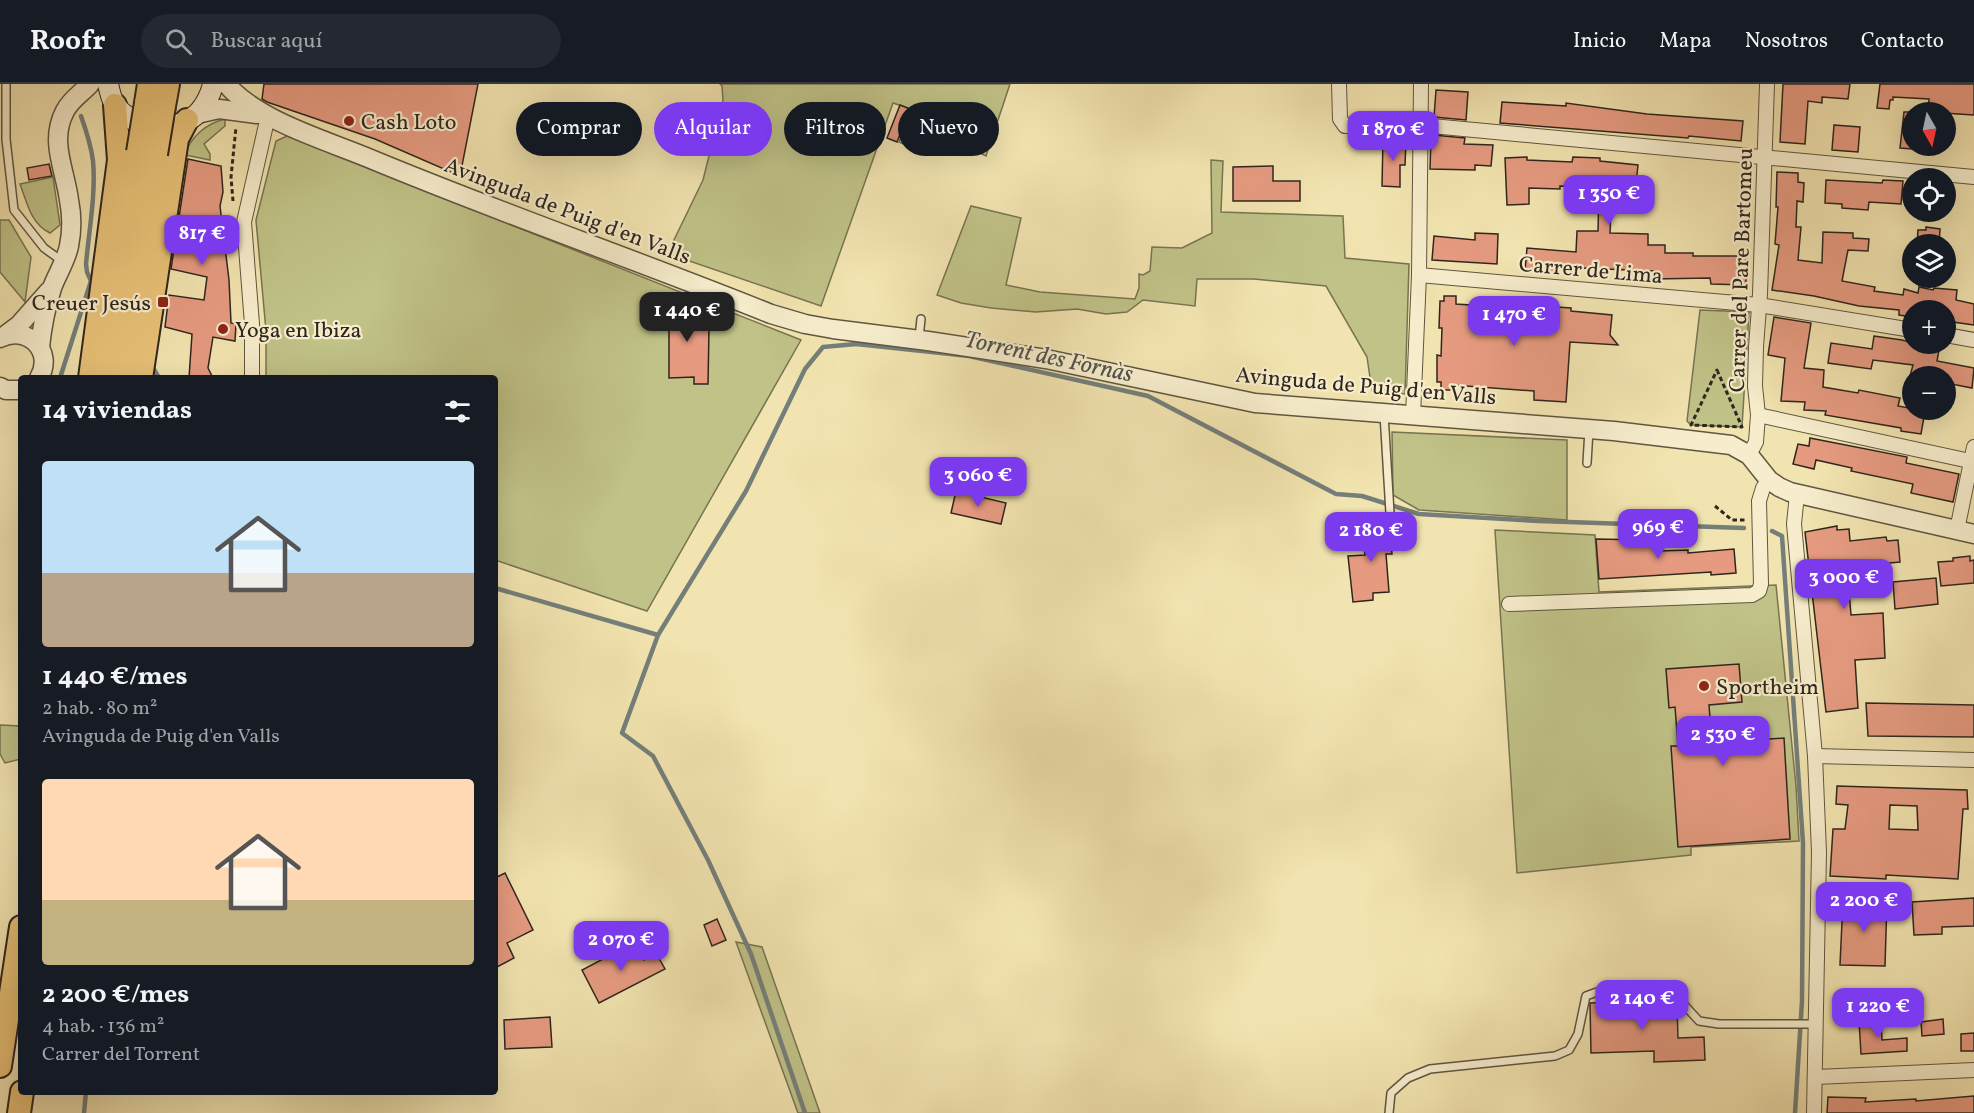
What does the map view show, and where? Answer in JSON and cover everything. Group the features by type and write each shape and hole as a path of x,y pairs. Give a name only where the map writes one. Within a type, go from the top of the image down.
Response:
{"highway":[{"path":"107,375 157,94"},
{"path":"90,375 119,160 112,97"},
{"path":"141,375 177,139 192,117"},
{"path":"124,375 147,153"},
{"path":"0,1066 18,947"},
{"path":"19,1113 22,1095"}],"main road":[{"path":"112,97 126,116 141,123 166,126 192,117 204,106 213,84"}],"street":[{"path":"40,375 44,364 40,347 45,313 52,287 69,245 71,220 57,143 59,125 72,100 90,84"},
{"name":"Avinguda de Puig d'en Valls","path":"226,84 241,100 268,116 435,186 771,314 805,324 1046,359 1255,403 1589,429 1731,445 1749,455 1769,480"},
{"path":"1339,84 1340,119 1344,126 1421,125 1974,177"},
{"path":"1413,416 1419,275 1421,84"},
{"name":"Carrer del Pare Bartomeu","path":"1749,455 1756,441 1758,415 1755,386 1767,84"},
{"path":"72,100 95,96 112,97"},
{"name":"Avinguda de Puig d'en Valls","path":"192,117 219,109 268,116"},
{"path":"252,375 252,324 244,222 268,116"},
{"name":"Carrer de Lima","path":"1419,275 1759,305 1902,328"},
{"path":"4,336 19,325 52,287"},
{"path":"4,336 22,334 40,347"},
{"path":"1956,337 1974,340"},
{"path":"1758,415 1973,462"},
{"path":"1509,604 1752,595 1760,591 1759,501 1763,488 1769,480 1779,488 1797,494 1965,532 1974,447"},
{"path":"1797,494 1794,524 1815,756 1819,852 1814,1113"},
{"path":"1815,756 1974,760"},
{"path":"1816,1077 1974,1070"}],"lane":[{"path":"6,84 6,139 14,210 44,248 64,262"},
{"path":"919,340 921,319"},
{"path":"1384,414 1390,513"},
{"path":"1587,463 1589,429"},
{"path":"1389,1113 1391,1093 1408,1078 1430,1069 1555,1056 1569,1050 1578,1034 1586,996 1597,992 1663,994 1677,998 1699,1021 1719,1024 1814,1024"}],"path":[{"path":"1718,370 1742,427 1691,425 1700,407 1718,370"},
{"path":"1715,506 1732,520 1746,520"}],"green space":[{"path":"720,84 1010,84 999,117 999,102 898,102 898,105 893,103 886,123 886,102 784,102 784,156 874,156 821,306 669,254 703,180 709,156 772,156 772,102 722,102"},
{"path":"225,119 225,126 204,144 210,154 210,160 185,155 187,148 200,132"},
{"path":"287,136 801,340 647,611 498,561 498,375 266,375 266,331 256,220 276,141"},
{"path":"1211,160 1223,161 1221,212 1343,216 1345,258 1409,264 1405,394 1372,391 1367,357 1326,286 1254,279 1197,279 1195,306 1143,300 1127,312 1106,314 1077,309 1036,312 991,308 961,303 937,295 971,206 1021,218 1006,285 1040,292 1135,299 1139,288 1139,274 1143,275 1150,271 1152,247 1182,248 1212,233"},
{"path":"53,177 60,225 50,233 34,219 20,184"},
{"path":"0,220 9,220 31,257 25,302 0,272"},
{"path":"1700,310 1749,312 1742,427 1691,425 1687,421"},
{"path":"1392,432 1567,440 1567,520 1419,510 1393,495"},
{"path":"1495,530 1595,535 1599,592 1776,585 1796,786 1799,841 1691,847 1691,855 1517,873"},
{"path":"0,725 18,726 18,760 5,763 0,754"},
{"path":"736,942 762,947 820,1113 798,1113"}],"building":[{"path":"264,84 478,84 460,176 375,139 267,102 262,99"},
{"path":"1783,84 1850,84 1848,99 1822,97 1822,103 1808,101 1805,144 1780,142"},
{"path":"1880,84 1974,84 1974,115 1956,114 1956,102 1929,102 1929,99 1893,97 1893,100 1890,100 1889,109 1877,108"},
{"path":"1436,90 1468,92 1466,120 1434,117"},
{"path":"1502,102 1566,106 1566,103 1647,114 1743,121 1741,141 1500,123"},
{"path":"898,110 897,142 887,138"},
{"path":"1834,125 1860,127 1858,152 1832,150"},
{"path":"1433,135 1465,138 1464,144 1493,145 1491,166 1475,165 1475,170 1430,169"},
{"path":"1383,139 1406,140 1405,165 1400,165 1400,187 1382,186"},
{"path":"1527,157 1527,160 1572,162 1573,157 1600,158 1600,161 1638,165 1635,193 1612,191 1610,233 1648,234 1648,245 1665,245 1665,253 1693,253 1693,256 1746,256 1746,285 1711,284 1710,278 1653,279 1653,271 1557,267 1557,273 1525,270 1527,248 1576,252 1577,231 1598,231 1599,188 1560,186 1560,189 1529,188 1529,204 1507,205 1505,158"},
{"path":"188,159 221,166 223,192 220,206 229,280 231,323 236,324 235,341 213,337 208,368 212,375 189,375 192,334 165,327 169,295 204,300 207,277 171,269"},
{"path":"49,164 52,176 29,180 27,168"},
{"path":"1273,166 1273,181 1300,181 1300,201 1233,201 1233,167"},
{"path":"1777,172 1798,173 1798,182 1804,183 1803,202 1797,201 1796,227 1801,227 1798,260 1822,263 1823,232 1853,233 1853,238 1869,239 1868,251 1848,250 1842,281 1875,287 1874,291 1903,295 1904,289 1918,293 1919,288 1957,290 1956,300 1902,300 1902,315 1899,315 1899,310 1859,306 1772,290 1779,245 1775,244 1778,207 1776,207"},
{"path":"1826,180 1882,183 1883,180 1902,181 1901,204 1869,202 1868,210 1842,208 1842,204 1825,203"},
{"path":"1926,227 1940,229 1940,234 1918,234 1918,230 1926,230"},
{"path":"1475,233 1498,234 1497,264 1432,260 1434,236 1475,240"},
{"path":"1444,296 1456,296 1456,304 1543,310 1543,306 1612,315 1610,335 1618,345 1570,342 1566,402 1534,400 1534,391 1453,385 1453,390 1441,390 1441,382 1437,382 1437,355 1441,356 1440,301 1444,301"},
{"path":"669,298 693,298 694,329 709,329 708,384 694,384 694,377 669,378"},
{"path":"1956,300 1974,304 1974,325 1956,322"},
{"path":"1774,317 1811,323 1804,368 1824,370 1823,387 1858,393 1859,390 1900,398 1898,406 1902,407 1902,420 1923,420 1921,434 1901,431 1901,428 1825,415 1826,411 1804,410 1805,402 1781,401 1785,358 1768,355"},
{"path":"1874,336 1902,340 1902,354 1938,354 1937,361 1974,368 1972,388 1956,385 1956,366 1913,366 1873,360 1871,369 1828,363 1831,343 1872,349"},
{"path":"1810,438 1907,457 1906,463 1959,474 1953,502 1911,493 1913,484 1851,471 1852,468 1816,460 1814,469 1793,464 1798,444 1809,446"},
{"path":"956,491 1006,503 1001,524 951,513"},
{"path":"1389,522 1392,554 1386,554 1389,592 1373,593 1373,600 1353,602 1348,556 1365,555 1362,525"},
{"path":"1837,526 1837,530 1849,529 1850,541 1886,537 1887,541 1898,540 1900,562 1847,567 1851,615 1883,613 1885,658 1855,660 1858,708 1826,712 1805,532"},
{"path":"1596,539 1644,540 1644,543 1658,543 1658,551 1688,550 1688,553 1734,549 1736,573 1711,575 1711,572 1599,579"},
{"path":"1970,556 1970,561 1974,560 1974,583 1941,586 1938,562"},
{"path":"1936,578 1938,604 1895,609 1893,582"},
{"path":"1739,664 1742,702 1709,705 1712,743 1784,738 1790,839 1678,847 1671,746 1678,746 1675,707 1669,708 1666,669"},
{"path":"1866,703 1974,705 1974,737 1868,736"},
{"path":"1837,786 1967,790 1968,809 1963,809 1958,879 1886,875 1886,879 1830,876 1833,829 1845,829 1848,805 1836,804","holes":["1890,805 1917,806 1918,830 1889,829"]},
{"path":"505,873 533,930 507,943 514,958 498,966 498,876"},
{"path":"1974,898 1974,926 1942,927 1942,934 1914,935 1912,902"},
{"path":"1843,900 1887,900 1885,966 1840,965"},
{"path":"717,919 726,940 712,946 704,925"},
{"path":"635,942 644,960 656,953 665,969 599,1003 582,970"},
{"path":"1650,1001 1650,1003 1675,1003 1677,1005 1678,1038 1704,1037 1705,1060 1654,1062 1654,1051 1591,1053 1590,1003"},
{"path":"550,1017 552,1047 505,1049 504,1020"},
{"path":"1943,1019 1944,1034 1922,1036 1921,1022"},
{"path":"1881,1020 1882,1040 1907,1038 1907,1051 1861,1054 1859,1021"},
{"path":"1974,1033 1974,1051 1961,1051 1961,1034"},
{"path":"1974,1096 1974,1113 1827,1113 1828,1097 1866,1098 1865,1102 1916,1099 1916,1101"}],"waterway":[{"path":"61,375 91,281 86,264 94,174 90,143 81,116"},
{"name":"Torrent des Fornàs","path":"498,589 658,635 746,491 805,369 823,347 856,344 969,356 1148,396 1336,494 1362,496 1419,514 1539,521 1744,528"},
{"path":"152,366 157,375"},
{"name":"Torrent des Fornàs","path":"1772,531 1782,536 1803,843 1802,1001 1795,1113"},
{"path":"658,635 622,733 653,756 708,860 751,954 805,1113"},
{"path":"84,1113 86,1095"}],"place":[{"name":"Cash Loto","path":"349,121"},
{"name":"Creuer Jesús","path":"163,302"},
{"name":"Yoga en Ibiza","path":"223,329"},
{"name":"Sportheim","path":"1704,686"}]}
